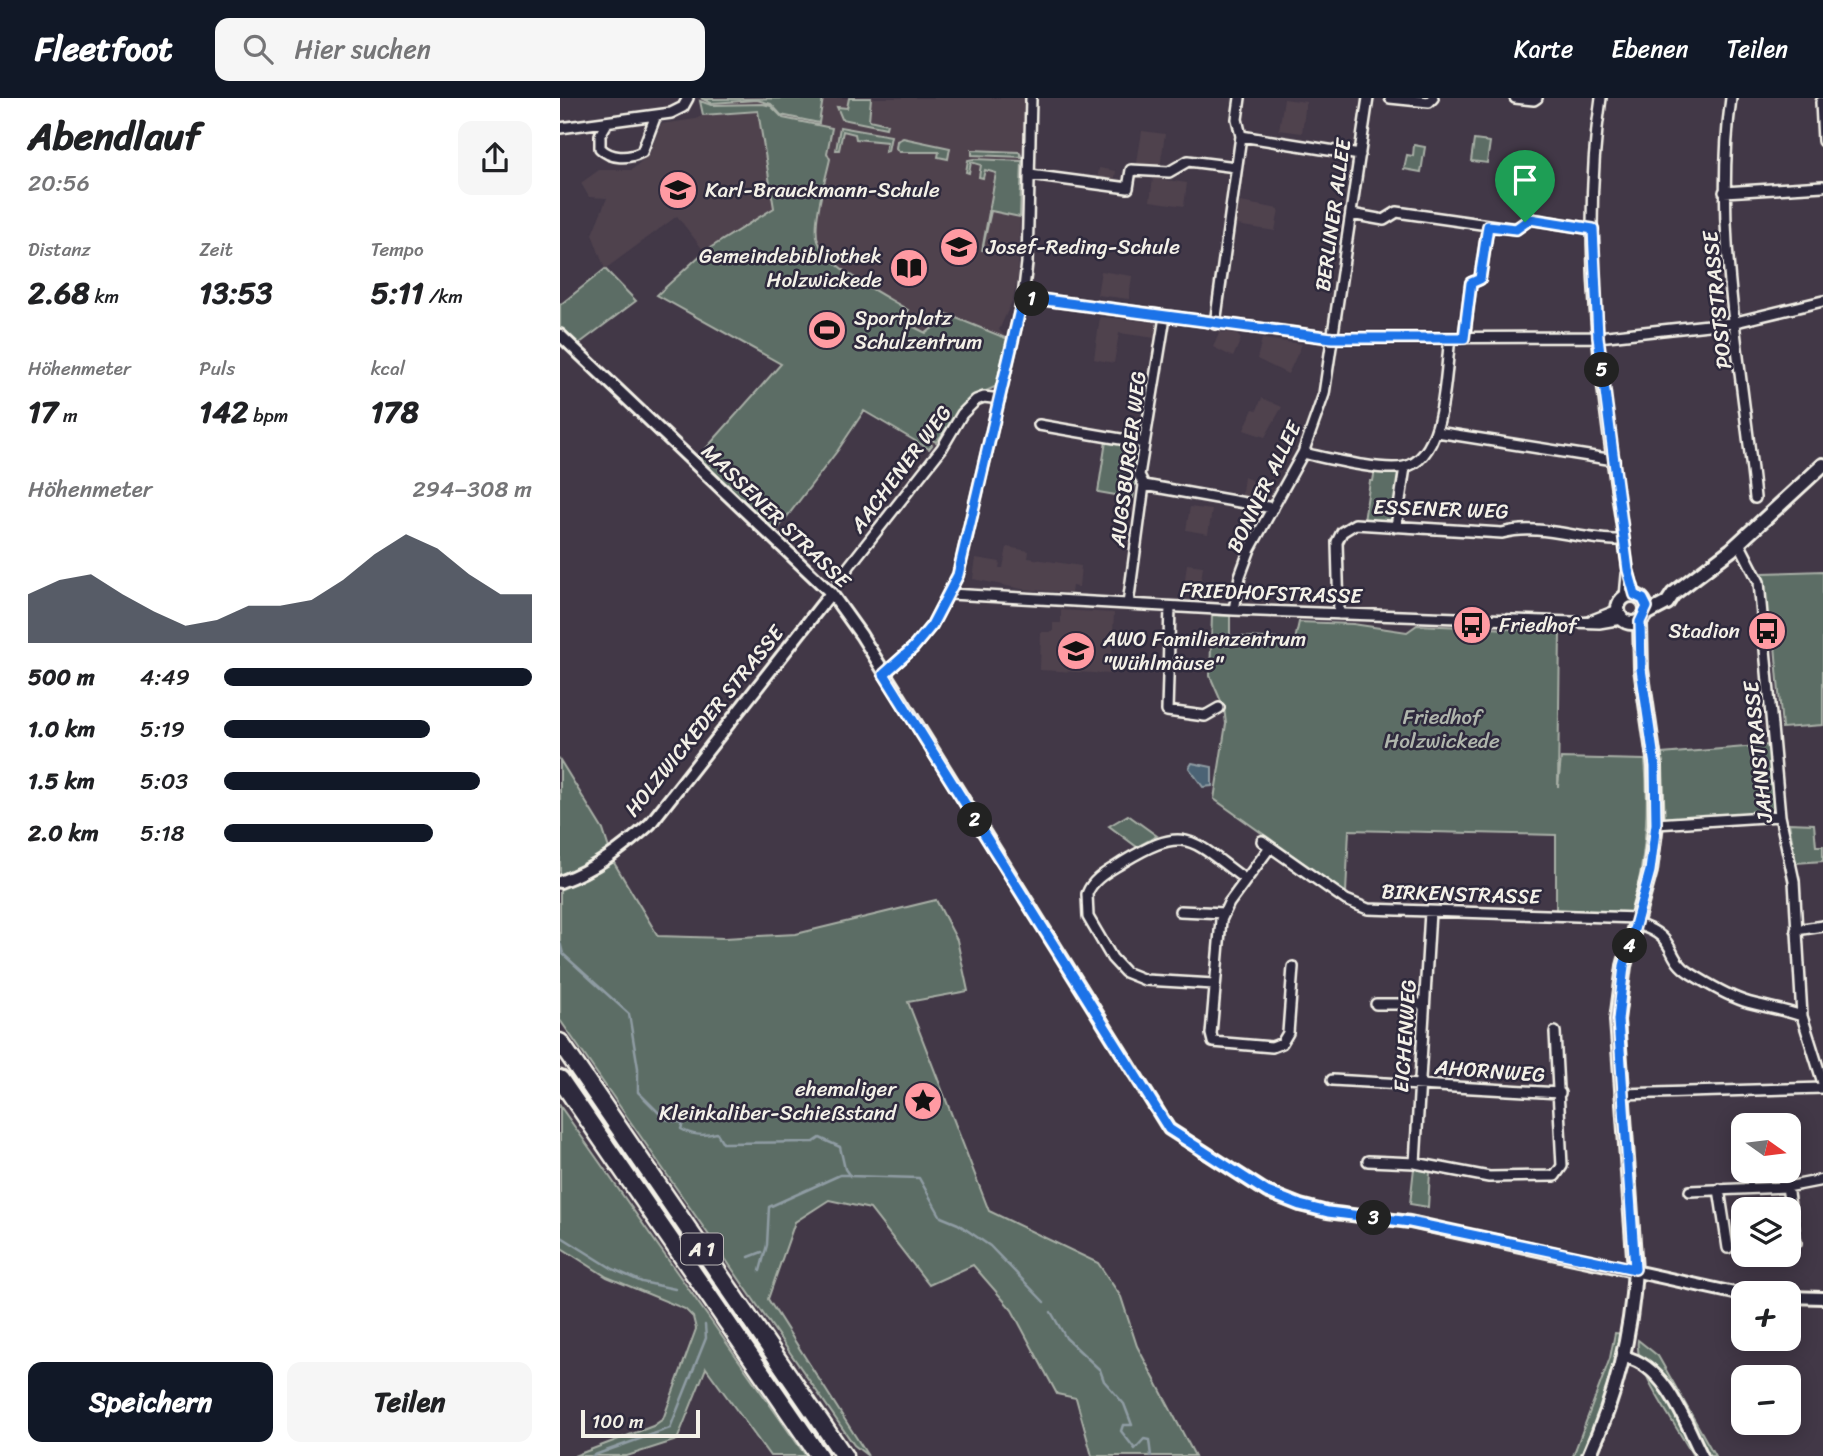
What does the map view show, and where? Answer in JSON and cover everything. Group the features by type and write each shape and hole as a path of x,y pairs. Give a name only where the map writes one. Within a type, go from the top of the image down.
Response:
{"highway":[{"name":"A 1","path":"560,1042 844,1456"},
{"name":"A 1","path":"560,1079 820,1456"}],"main road":[{"path":"1589,1456 1612,1399 1625,1357 1633,1310 1635,1269 1618,1054 1619,993 1650,871 1656,824 1655,766 1633,610 1667,603 1673,594 1739,543 1823,465"}],"street":[{"path":"560,128 678,111 688,98"},
{"path":"884,674 918,643 950,594 958,575 1023,297 1031,98"},
{"path":"1215,324 1241,136 1237,119 1240,98"},
{"name":"BERLINER ALLEE","path":"1332,338 1368,98"},
{"path":"1390,98 1429,102 1433,98"},
{"path":"1515,98 1537,98"},
{"path":"1601,98 1594,159 1593,229 1598,337 1633,610"},
{"name":"POSTSTRASSE","path":"1731,98 1724,192 1755,498"},
{"path":"1821,102 1823,141"},
{"path":"607,122 600,135 600,148 611,156 635,156 642,152 656,115"},
{"path":"1241,136 1360,155"},
{"path":"1030,175 1128,188 1131,170 1169,172 1188,161 1236,167"},
{"path":"1724,192 1823,186"},
{"path":"1351,214 1384,220 1396,212 1516,229 1530,219 1593,229"},
{"path":"1464,338 1471,283 1480,279 1488,226"},
{"path":"1023,297 1332,338 1598,337 1736,322 1823,301"},
{"name":"AUGSBURGER WEG","path":"1128,604 1144,485 1139,475 1165,317"},
{"name":"MASSENER STRASSE","path":"560,335 831,593 1169,1129 1267,1192 1300,1205 1328,1212 1410,1222 1635,1269 1731,1294"},
{"name":"BONNER ALLEE","path":"1234,610 1245,562 1303,453 1324,394 1332,338"},
{"path":"1303,453 1405,467 1428,452 1437,432 1450,338"},
{"name":"AACHENER WEG","path":"839,579 942,448 962,414 976,400 985,397 1000,399"},
{"path":"1039,425 1144,443"},
{"path":"1437,432 1614,460"},
{"path":"1396,527 1405,467"},
{"path":"1144,485 1273,508"},
{"name":"ESSENER WEG","path":"1339,614 1337,548 1340,535 1354,524 1502,533 1516,529 1606,541 1623,540"},
{"name":"JAHNSTRASSE","path":"1739,543 1759,582 1780,816 1791,862 1802,1016 1823,1086"},
{"name":"HOLZWICKEDER STRASSE","path":"560,882 598,865 626,846 650,824 831,593"},
{"name":"FRIEDHOFSTRASSE","path":"950,594 1234,610 1590,621 1633,610"},
{"path":"1170,607 1167,711 1205,716 1219,708"},
{"path":"1656,824 1780,816"},
{"path":"1214,984 1145,980 1125,972 1112,958 1088,917 1087,894 1101,876 1155,843 1173,839 1199,846 1246,880"},
{"name":"BIRKENSTRASSE","path":"1262,841 1356,906 1374,910 1637,921"},
{"path":"1270,847 1224,913 1218,936 1213,1042 1272,1047 1282,1043 1288,1033 1293,967"},
{"path":"1180,911 1224,913"},
{"name":"EICHENWEG","path":"1415,1163 1430,912"},
{"path":"1637,921 1665,937 1683,967 1698,977 1738,998 1773,1005 1802,1016"},
{"path":"1796,930 1823,926"},
{"path":"1376,1004 1424,1004"},
{"path":"1368,1161 1415,1163 1489,1177 1555,1176 1562,1166 1555,1032"},
{"name":"AHORNWEG","path":"1332,1080 1560,1093"},
{"path":"1622,1094 1823,1086"},
{"path":"1690,1191 1787,1187 1823,1180"},
{"path":"1787,1187 1789,1197"},
{"path":"1719,1189 1728,1248"},
{"path":"1801,1297 1823,1298"},
{"path":"1625,1357 1642,1362 1655,1373 1702,1456"}],"shaded area":[{"path":"702,98 1024,98 1018,277 1013,299 999,330 1008,339 999,385 971,398 929,449 657,295 704,251 677,216 605,269 592,234 607,198 589,197 581,183 599,170 632,170 650,153 661,124 696,119 703,115"},
{"path":"1284,99 1306,102 1302,133 1279,130"},
{"path":"1142,131 1165,134 1160,167 1137,163"},
{"path":"1099,168 1116,171 1114,183 1097,180"},
{"path":"1153,178 1187,183 1184,206 1150,201"},
{"path":"1240,202 1279,209 1275,231 1236,225"},
{"path":"1101,271 1132,276 1129,299 1097,295"},
{"path":"1100,317 1157,322 1155,338 1119,333 1114,363 1094,359"},
{"path":"1220,332 1235,333 1241,339 1233,357 1213,347"},
{"path":"1262,339 1302,344 1288,374 1257,359"},
{"path":"1262,398 1282,407 1265,437 1244,430 1253,409 1257,410"},
{"path":"1244,477 1268,487 1260,502 1241,499"},
{"path":"1190,507 1212,510 1208,534 1186,530"},
{"path":"1007,547 1029,551 1028,558 1081,566 1079,587 1072,586 1071,593 1022,589 973,579 976,558 1000,562 999,568 1003,568"},
{"path":"1187,564 1203,566 1199,597 1183,595"},
{"name":"AWO Familienzentrum \"Wühlmäuse\"","path":"1061,610 1114,613 1111,674 1040,670 1041,632 1053,632 1053,623 1061,623"}],"green space":[{"path":"701,98 823,98 819,123 781,115 771,104 757,100 711,103"},
{"path":"849,98 871,98 869,120 887,124 886,128 842,119 837,107 847,108"},
{"path":"700,101 711,105 763,104 771,106 783,118 832,128 827,153 830,159 817,223 818,241 824,251 845,271 908,310 902,321 926,333 938,324 944,313 1008,339 999,385 971,398 936,442 925,436 923,440 932,445 929,449 864,411 838,450 773,535 694,462 781,364 657,295 705,251 774,208 758,111 703,115"},
{"path":"840,127 891,136 888,151 885,152 887,142 856,139 855,134 843,131 839,150 836,150"},
{"path":"903,138 950,148 948,159 938,157 939,152 899,152 896,148 897,141"},
{"path":"1474,140 1490,142 1487,163 1471,161"},
{"path":"1414,145 1425,147 1421,172 1404,169 1407,155 1413,156"},
{"path":"972,150 1019,152 1022,157 972,155"},
{"path":"968,160 1022,161 1020,217 991,211 982,251 996,173 985,170 983,178 979,177 981,165 971,162 969,173 966,172"},
{"path":"605,269 636,301 576,346 560,330 560,305"},
{"path":"1106,441 1141,447 1133,498 1098,492"},
{"path":"1375,469 1394,472 1400,476 1394,520 1390,523 1364,521 1370,481 1373,481"},
{"path":"1823,571 1823,725 1782,728 1774,633 1768,631 1763,573"},
{"name":"Friedhof Holzwickede","path":"1212,615 1230,616 1230,636 1295,640 1299,622 1353,624 1407,632 1417,625 1560,631 1558,787 1561,758 1645,760 1645,837 1632,913 1556,910 1556,835 1349,830 1346,893 1214,799 1226,724 1224,708 1210,676"},
{"path":"1769,745 1774,813 1665,821 1662,754"},
{"path":"560,760 603,830 613,861 658,936 725,938 796,934 936,900 957,940 968,991 908,1002 989,1211 1098,1263 1121,1297 1137,1346 1195,1456 1092,1456 1076,1398 1057,1394 1012,1310 973,1265 929,1285 870,1209 829,1200 795,1222 768,1299 868,1456 854,1445 560,1020"},
{"path":"1128,815 1157,836 1137,847 1109,826"},
{"path":"1789,823 1814,824 1816,846 1823,846 1823,861 1796,863"},
{"path":"560,1106 806,1456 770,1456 706,1368 677,1440 627,1456 574,1456 653,1426 663,1419 696,1329 693,1317 685,1309 607,1277 560,1247"},
{"path":"1414,1168 1430,1172 1428,1207 1410,1204"},
{"path":"1615,1333 1623,1334 1617,1368 1585,1456 1573,1456 1610,1358"},
{"path":"1638,1340 1658,1356 1715,1456 1693,1456 1649,1381 1638,1352"}],"water":[{"path":"1192,763 1212,767 1212,786 1203,787 1189,768"}],"waterway":[{"path":"560,942 563,954 629,1014 638,1068 638,1092 665,1119 683,1123 681,1129 690,1133 717,1133 723,1143 814,1142 820,1138 840,1147 845,1169 850,1176 919,1178 941,1217 958,1224 990,1246 1044,1302"},
{"path":"760,1271 767,1245 769,1207 840,1175 850,1175"},
{"path":"560,1236 613,1269 642,1282 675,1289"},
{"path":"749,1257 762,1252"},
{"path":"1051,1312 1066,1338 1100,1370 1104,1381 1124,1404 1132,1425 1123,1425 1121,1431 1135,1449 1144,1439 1149,1440 1151,1456"},
{"path":"592,1456 670,1428 706,1338 705,1325"}],"place":[{"name":"Karl-Brauckmann-Schule","path":"678,190"},
{"name":"Josef-Reding-Schule","path":"959,247"},
{"name":"Gemeindebibliothek Holzwickede","path":"909,268"},
{"name":"Sportplatz Schulzentrum","path":"827,330"},
{"name":"Friedhof","path":"1472,625"},
{"name":"Stadion","path":"1767,631"},
{"name":"AWO Familienzentrum \"Wühlmäuse\"","path":"1076,651"},
{"name":"ehemaliger Kleinkaliber-Schießstand","path":"923,1101"}],"route":[{"path":"1530,219 1593,229 1598,337 1628,570 1635,595 1643,599 1647,607 1647,612 1640,622 1641,669 1655,766 1656,824 1650,871 1624,966 1618,1020 1618,1054 1635,1269 1410,1222 1328,1212 1300,1205 1267,1192 1196,1149 1169,1129 1158,1117 884,674 913,648 932,625 958,575 1023,297 1332,338 1464,338 1471,283 1480,279 1488,226 1516,229 1525,222 1530,219"}]}
